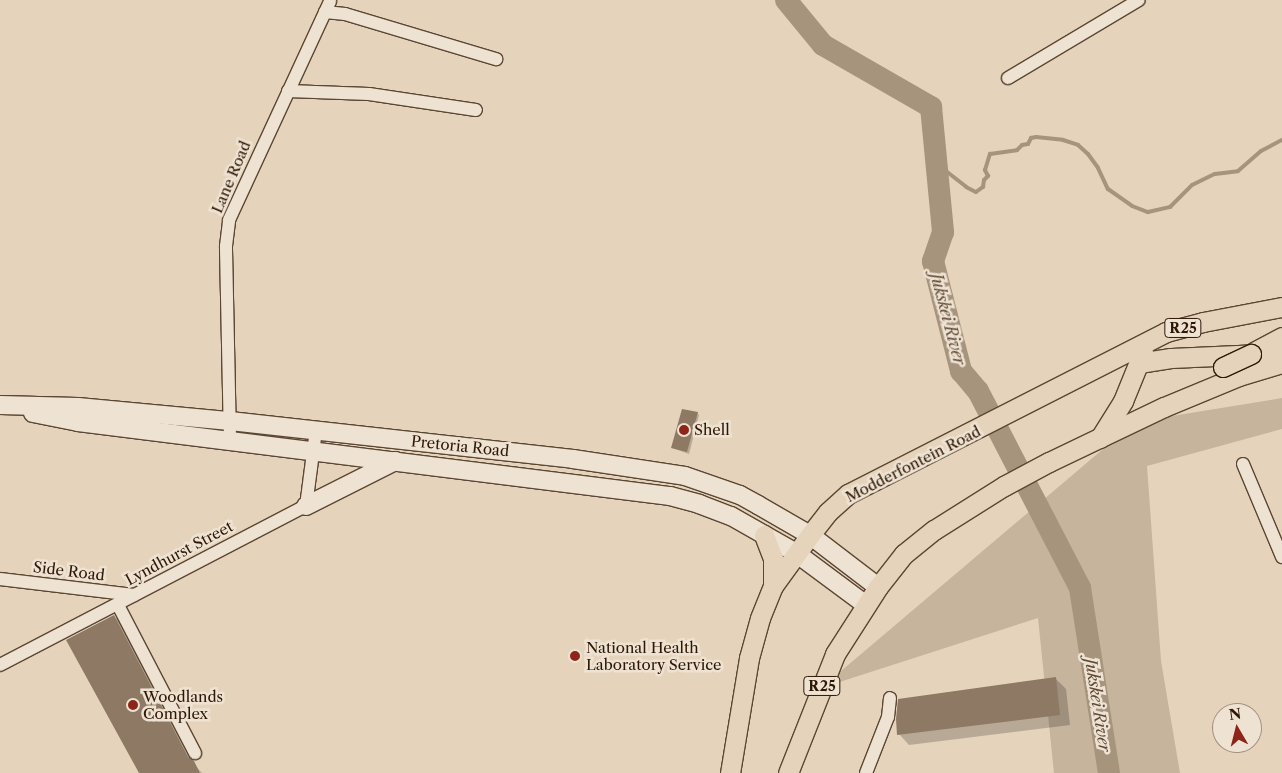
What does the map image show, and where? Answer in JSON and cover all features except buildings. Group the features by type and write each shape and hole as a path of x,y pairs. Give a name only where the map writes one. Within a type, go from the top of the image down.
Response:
{"main road":[{"name":"Modderfontein Road","path":"730,773 749,658 760,618 773,586 828,512 848,494 1012,413 1166,332 1203,322 1282,308"},
{"path":"1164,407 1223,366 1282,337"},
{"name":"R25","path":"1100,438 1123,401 1146,344"},
{"path":"1139,363 1171,358 1282,353"},
{"name":"R25","path":"788,773 835,654 878,587 904,554 926,536 1004,486 1049,462 1164,407 1239,376 1282,363"},
{"name":"Pretoria Road","path":"6,406 78,407 230,421 573,459 685,476 740,495 810,535 878,587"},
{"name":"Pretoria Road","path":"6,406 78,422 314,452 444,466 670,496 731,516 796,553 866,605"},
{"path":"444,466 447,445"},
{"path":"306,506 395,460"},
{"path":"764,535 773,558 773,586"}],"street":[{"path":"1008,78 1139,0"},
{"path":"328,7 345,14 496,59"},
{"name":"Lane Road","path":"230,440 227,232 233,207 328,7"},
{"path":"288,91 369,94 476,110"},
{"path":"306,506 316,430"},
{"path":"1243,464 1282,557"},
{"name":"Lyndhurst Street","path":"0,665 306,506"},
{"name":"Side Road","path":"0,579 134,595"},
{"path":"118,604 195,753"},
{"path":"866,773 888,717 890,698"}],"shaded area":[{"path":"1282,398 1282,429 1147,466 1161,661 1180,773 1054,773 1038,618 821,688 1135,422"}],"waterway":[{"name":"Jukskei River","path":"786,0 823,45 931,107 943,232 933,261 961,371 978,391 1080,588 1109,773"},
{"path":"937,164 966,187 976,192 983,187 984,180 988,176 985,170 990,154 1017,150 1022,145 1028,144 1031,138 1036,137 1063,140 1078,145 1088,154 1098,168 1108,189 1132,206 1148,212 1170,207 1192,185 1215,174 1238,171 1261,151 1282,140"}],"place":[{"name":"Shell","path":"684,430"},
{"name":"National Health Laboratory Service","path":"575,656"},
{"name":"Woodlands Complex","path":"133,705"}]}
